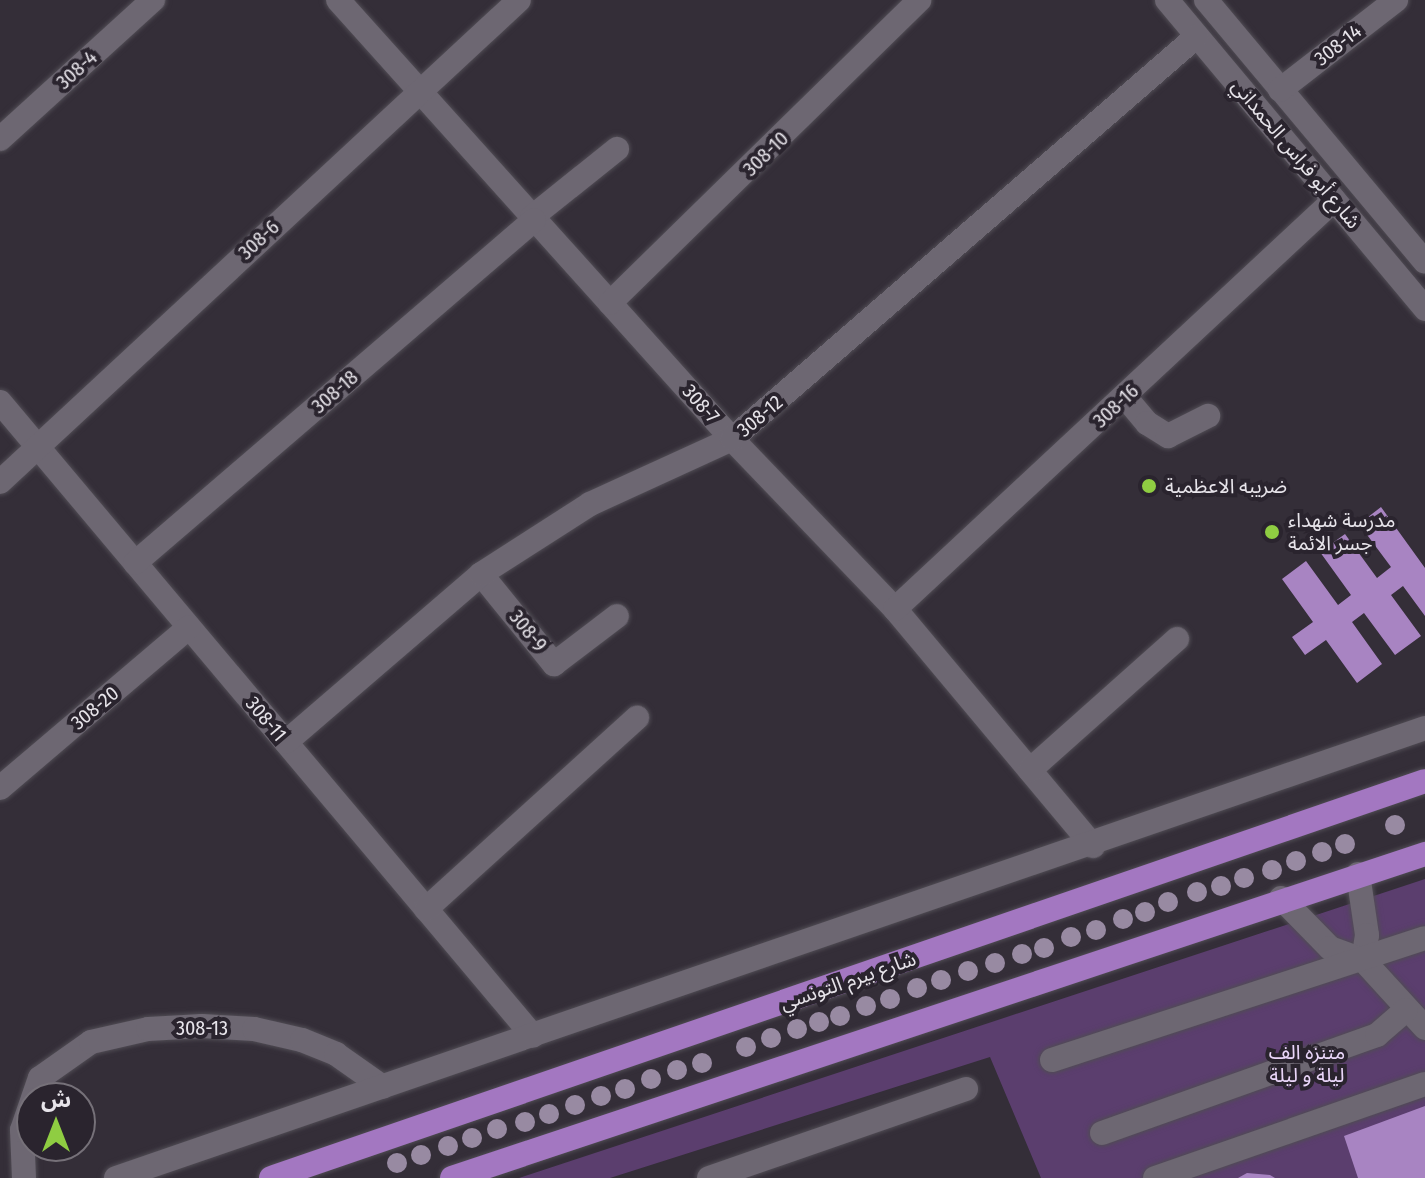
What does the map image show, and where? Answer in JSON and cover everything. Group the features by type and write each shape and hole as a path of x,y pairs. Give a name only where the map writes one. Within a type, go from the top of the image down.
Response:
{"main road":[{"name":"شارع بيرم التونسي","path":"271,1178 1425,781"},
{"path":"452,1178 1281,898 1425,854"}],"street":[{"name":"308-4","path":"0,139 153,0"},
{"name":"308-7","path":"338,0 732,439 895,609 1093,846"},
{"name":"308-6","path":"0,482 418,89 519,0"},
{"name":"308-10","path":"610,303 919,0"},
{"name":"شارع أبو فراس الحمداني","path":"1167,0 1425,309"},
{"name":"308-14","path":"1280,90 1396,0"},
{"name":"شارع أبو فراس الحمداني","path":"1210,1 1280,90 1425,262"},
{"name":"308-12","path":"286,742 481,574 590,504 732,439 1197,36"},
{"name":"308-18","path":"135,563 617,149"},
{"name":"308-16","path":"895,609 1126,398 1334,200"},
{"path":"1126,398 1147,423 1168,436 1208,416"},
{"name":"308-11","path":"0,402 533,1036"},
{"name":"308-9","path":"481,574 554,664 617,616"},
{"name":"308-20","path":"0,788 189,627"},
{"path":"1030,770 1177,639"},
{"path":"426,909 637,718"},
{"path":"116,1178 1093,846 1425,728"},
{"path":"1358,874 1367,935 1363,960"},
{"path":"1281,898 1330,948 1363,960 1425,1028"},
{"path":"1052,1060 1425,938"},
{"path":"1102,1133 1377,1035 1406,1010"},
{"name":"308-13","path":"38,1082 91,1042 148,1029 202,1026 254,1029 302,1040 336,1054 383,1087"},
{"path":"1155,1178 1425,1084"},
{"path":"709,1178 966,1089"}],"green space":[{"name":"متنزه الف ليلة و ليلة","path":"1425,879 1425,1178 1041,1178 990,1057 610,1178 519,1178"}],"building":[{"path":"1381,507 1425,568 1425,616 1403,586 1391,595 1421,636 1395,655 1364,613 1352,622 1382,664 1357,683 1326,640 1305,655 1292,637 1313,622 1282,579 1306,561 1338,605 1351,595 1320,552 1345,534 1377,578 1391,567 1359,524"},
{"path":"1425,1106 1425,1178 1358,1178 1344,1136"},
{"path":"1247,1173 1270,1175 1275,1178 1238,1178"}],"place":[{"name":"ضريبه الاعظمية","path":"1149,486"},
{"name":"مدرسة شهداء جسر الائمة","path":"1272,532"}]}
